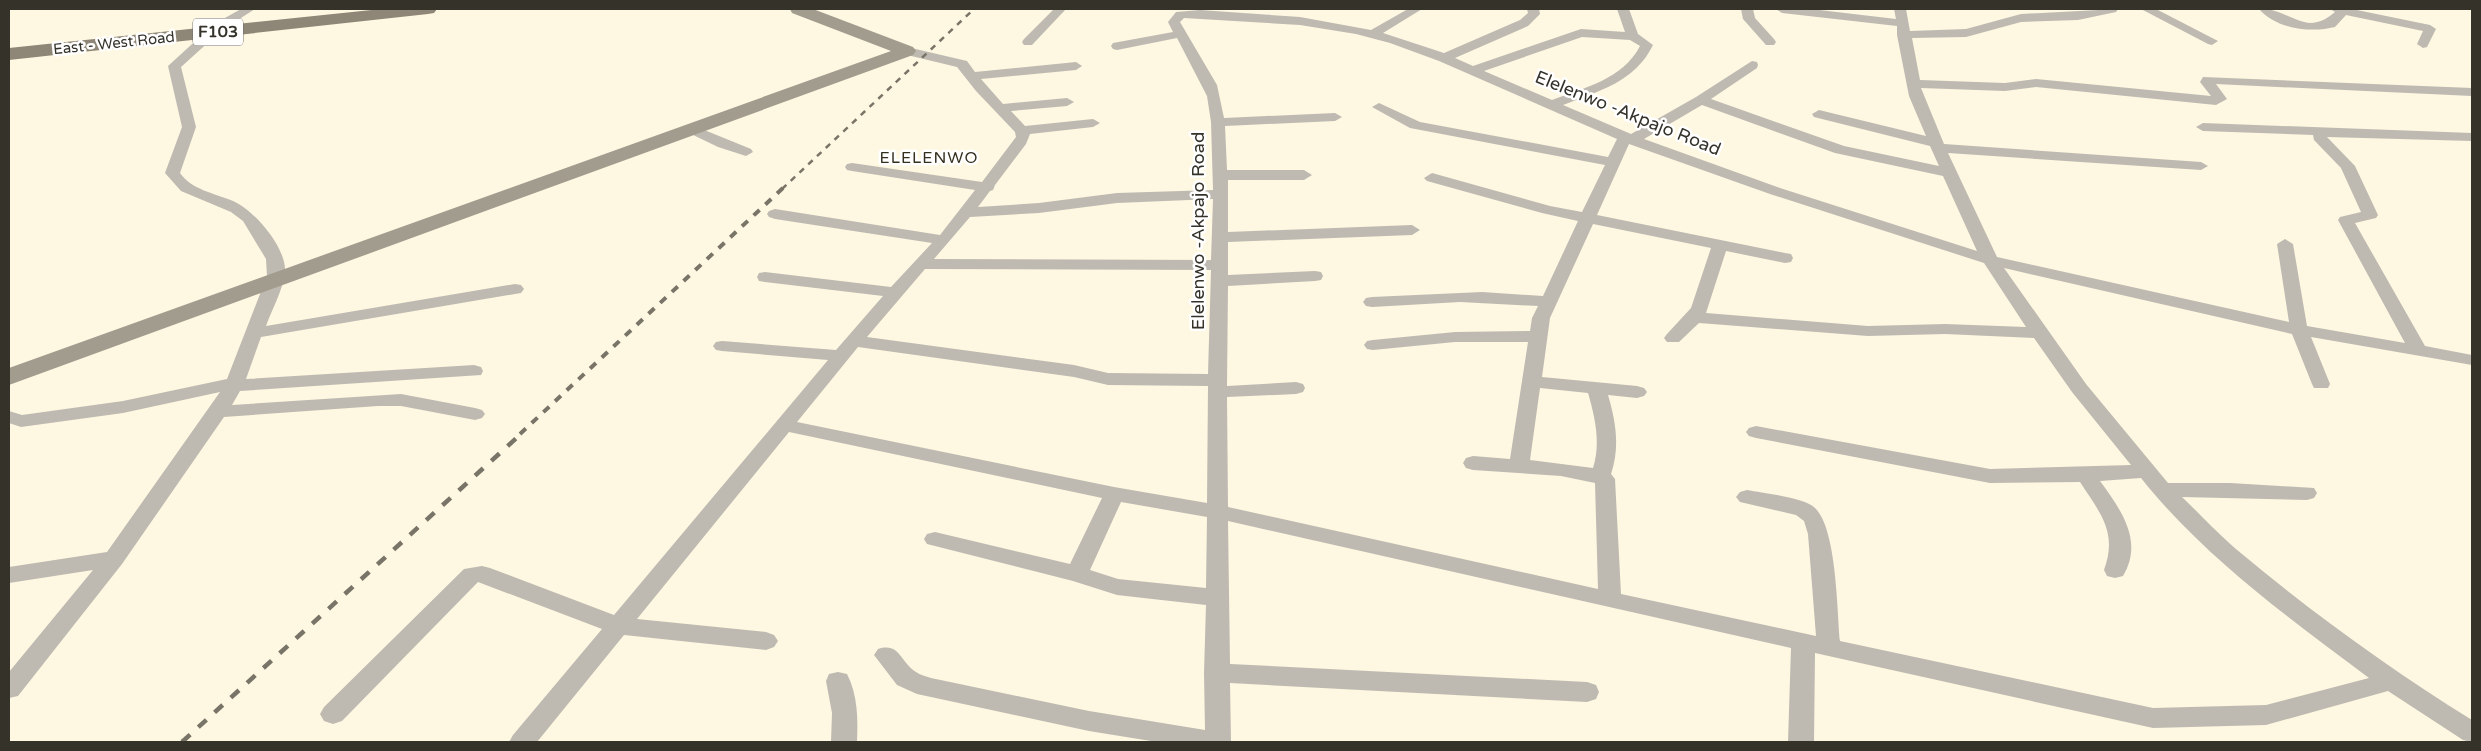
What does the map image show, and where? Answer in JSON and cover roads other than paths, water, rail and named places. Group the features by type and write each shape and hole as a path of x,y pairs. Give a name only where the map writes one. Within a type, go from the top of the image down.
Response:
{"main road":[{"name":"East - West Road","path":"9,54 385,9"},
{"name":"East - West Road","path":"9,50 428,9"}],"street":[{"path":"9,689 114,560 218,412 234,384 256,333 278,268 276,259 245,214 183,185 172,173 176,155 189,127 174,66 215,30 250,9"},
{"path":"522,742 841,356 920,264 968,212 1020,144 1023,137 1022,131 964,66 956,61 907,52 798,9"},
{"path":"1028,42 1060,9"},
{"path":"1373,34 1416,9"},
{"path":"1444,58 1524,23 1534,14 1533,9"},
{"path":"1623,9 1633,36"},
{"path":"1747,9 1749,19 1770,42"},
{"path":"1782,9 1902,22 1966,34 2021,18 2078,16 2112,9"},
{"path":"2147,9 2212,41"},
{"path":"2265,9 2300,27 2309,28 2331,24 2341,9 2430,29 2423,44"},
{"name":"Elelenwo -Akpajo Road","path":"1218,742 1216,673 1219,598 1217,386 1221,194 1218,122 1214,96 1210,85 1174,22 1179,12 1286,14 1373,34 1411,45 1444,58 1629,138 1775,191 1990,260 2299,330 2472,360"},
{"path":"1902,22 1914,84 1922,113 1990,260 2080,388 2146,471 2162,490 2234,559 2311,621 2391,681 2472,733"},
{"path":"1473,70 1581,33 1633,36 1647,45 1637,64 1606,82 1551,105"},
{"path":"1118,46 1182,34"},
{"path":"9,377 907,52"},
{"path":"1519,465 1540,336 1541,318 1612,162 1629,138 1701,100 1752,65"},
{"path":"971,76 1076,66"},
{"path":"1914,84 2005,87 2036,83 2216,101 2220,99 2207,82 2208,80 2472,92"},
{"path":"1701,100 1840,150 1949,173"},
{"path":"1000,108 1067,102"},
{"path":"1379,107 1407,121 1432,129 1612,162"},
{"path":"1818,114 1936,145 2201,166"},
{"path":"1218,122 1335,117"},
{"path":"1022,131 1093,123"},
{"path":"2203,127 2472,137"},
{"path":"692,129 746,152"},
{"path":"2323,132 2319,137 2348,166 2370,215 2346,220 2418,352"},
{"path":"852,167 988,187"},
{"path":"1219,175 1304,175"},
{"path":"1432,178 1587,218 1785,258"},
{"path":"968,212 1039,208 1108,199 1221,194"},
{"path":"775,214 944,240"},
{"path":"1221,237 1412,230"},
{"path":"2285,244 2299,330 2321,384"},
{"path":"1674,338 1695,317 1720,245"},
{"path":"920,264 1315,276"},
{"path":"765,277 897,293"},
{"path":"256,333 515,289"},
{"path":"1372,302 1468,295 1549,302"},
{"path":"1695,317 1868,331 1945,329 2039,332"},
{"path":"1373,345 1455,337 1540,336"},
{"path":"854,341 1074,370 1108,379 1217,386 1296,388"},
{"path":"722,346 841,356"},
{"path":"9,417 21,421 115,408 234,384 474,371"},
{"path":"1532,382 1637,392"},
{"path":"1596,387 1607,430 1608,450 1600,476"},
{"path":"218,412 378,400 402,400 475,414"},
{"path":"784,425 1114,494 1218,512 1829,648 2160,718 2266,715 2391,681"},
{"path":"1756,432 1990,476 2086,475 2146,471"},
{"path":"1473,463 1519,465 1600,476 1605,479 1610,600"},
{"path":"2086,475 2112,516 2118,532 2121,549 2115,570"},
{"path":"2162,490 2308,493"},
{"path":"1077,574 1114,494"},
{"path":"1747,496 1803,509 1813,517 1819,534 1829,648"},
{"path":"935,539 1077,574 1117,587 1219,598"},
{"path":"9,575 114,560"},
{"path":"333,714 472,575 482,574 619,626 766,641"},
{"path":"1801,742 1804,642"},
{"path":"886,655 906,678 926,687 1090,720 1218,742"},
{"path":"1216,673 1588,692"},
{"path":"838,681 845,713 844,742"}],"railway":[{"path":"782,189 974,9"},
{"path":"520,434 783,188"},
{"path":"182,742 522,433"}],"district":[{"name":"ELELENWO","path":"929,158"}]}
